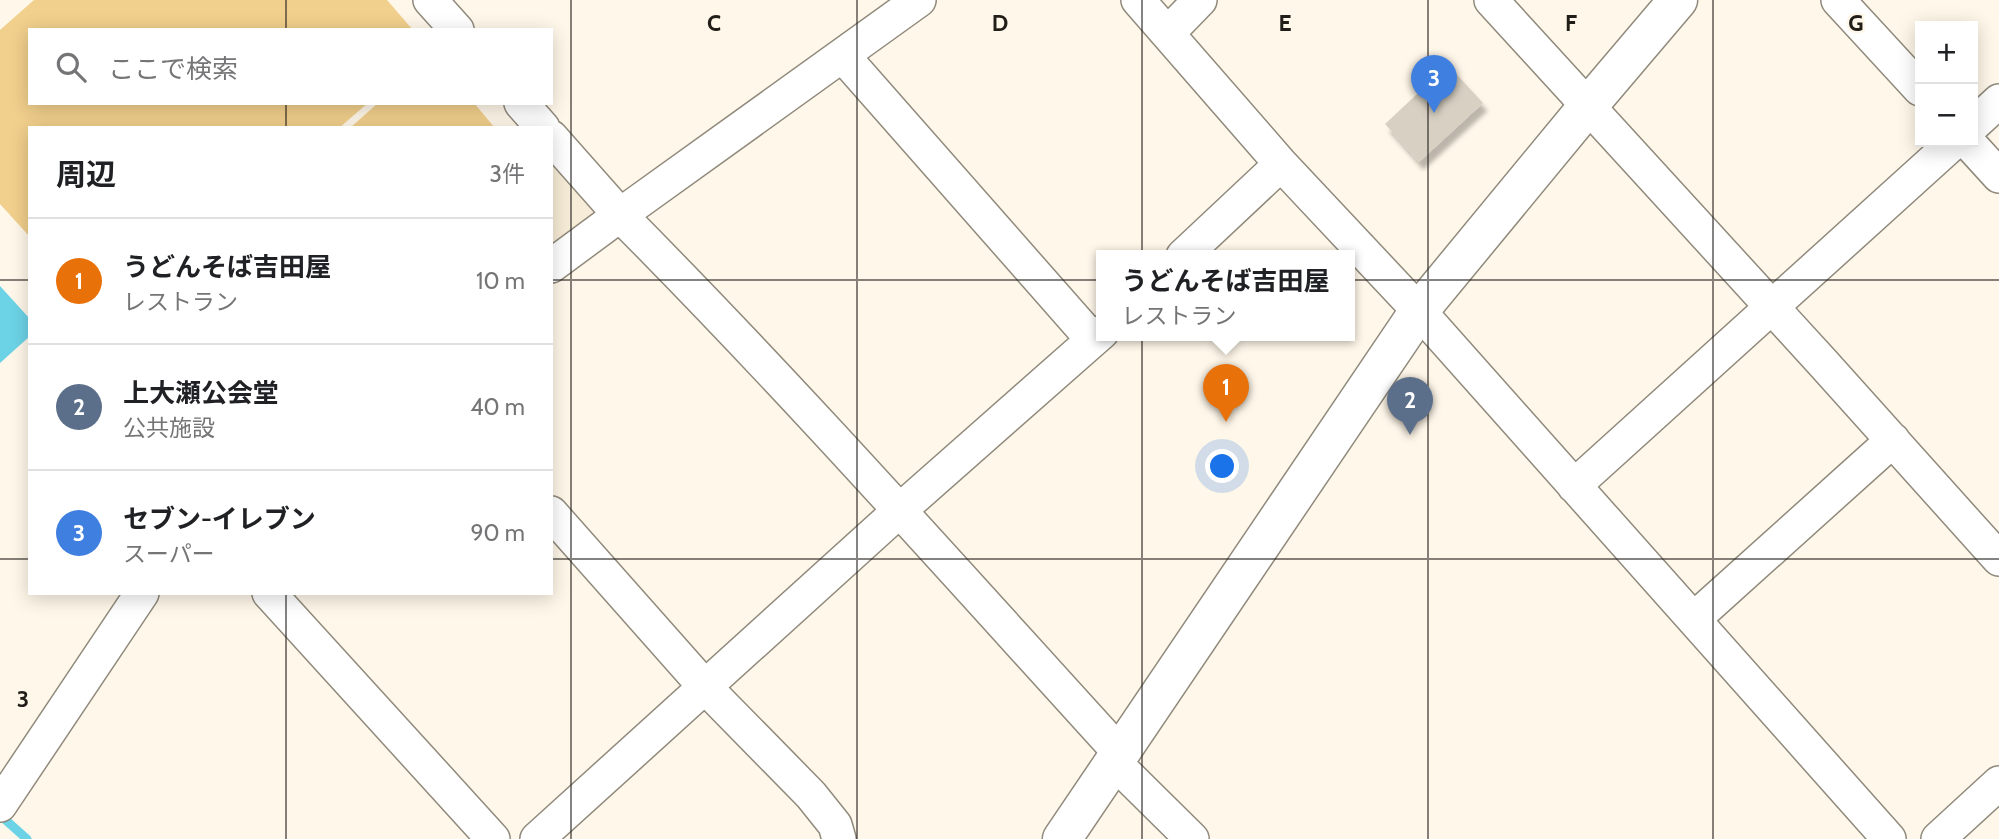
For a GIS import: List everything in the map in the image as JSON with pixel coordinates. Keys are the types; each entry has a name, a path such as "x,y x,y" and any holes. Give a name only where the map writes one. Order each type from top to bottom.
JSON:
{"street":[{"path":"430,0 455,28"},
{"path":"553,265 919,0"},
{"path":"1138,0 1281,164 1419,311 1889,839"},
{"path":"1168,33 1200,0"},
{"path":"1491,0 1999,559"},
{"path":"1062,839 1419,311 1678,0"},
{"path":"1838,0 1915,84"},
{"path":"843,56 1096,334"},
{"path":"1978,120 1999,101"},
{"path":"523,105 541,126"},
{"path":"553,139 620,215 900,510 1117,758 1192,839"},
{"path":"1574,486 1948,147"},
{"path":"1973,147 1999,176"},
{"path":"1189,250 1281,164"},
{"path":"537,839 900,510 1096,338"},
{"path":"1694,619 1893,440"},
{"path":"553,515 706,688 811,795 835,825 839,839"},
{"path":"0,805 141,595"},
{"path":"271,595 493,839"},
{"path":"1938,839 1999,783"}],"shaded area":[{"path":"34,0 387,0 411,28 28,28 28,105 366,105 341,126 28,126 28,235 0,204 0,30"},
{"path":"376,105 476,105 493,126 352,126"},
{"path":"553,165 597,215 553,247"}],"water":[{"path":"0,286 28,317 28,338 0,363"}],"building":[{"path":"1448,65 1483,103 1419,162 1385,124"}],"waterway":[{"path":"0,815 27,839"}],"place":[{"name":"セブン-イレブン","path":"1434,113"},
{"name":"うどんそば吉田屋","path":"1226,422"},
{"name":"上大瀬公会堂","path":"1410,435"}]}
